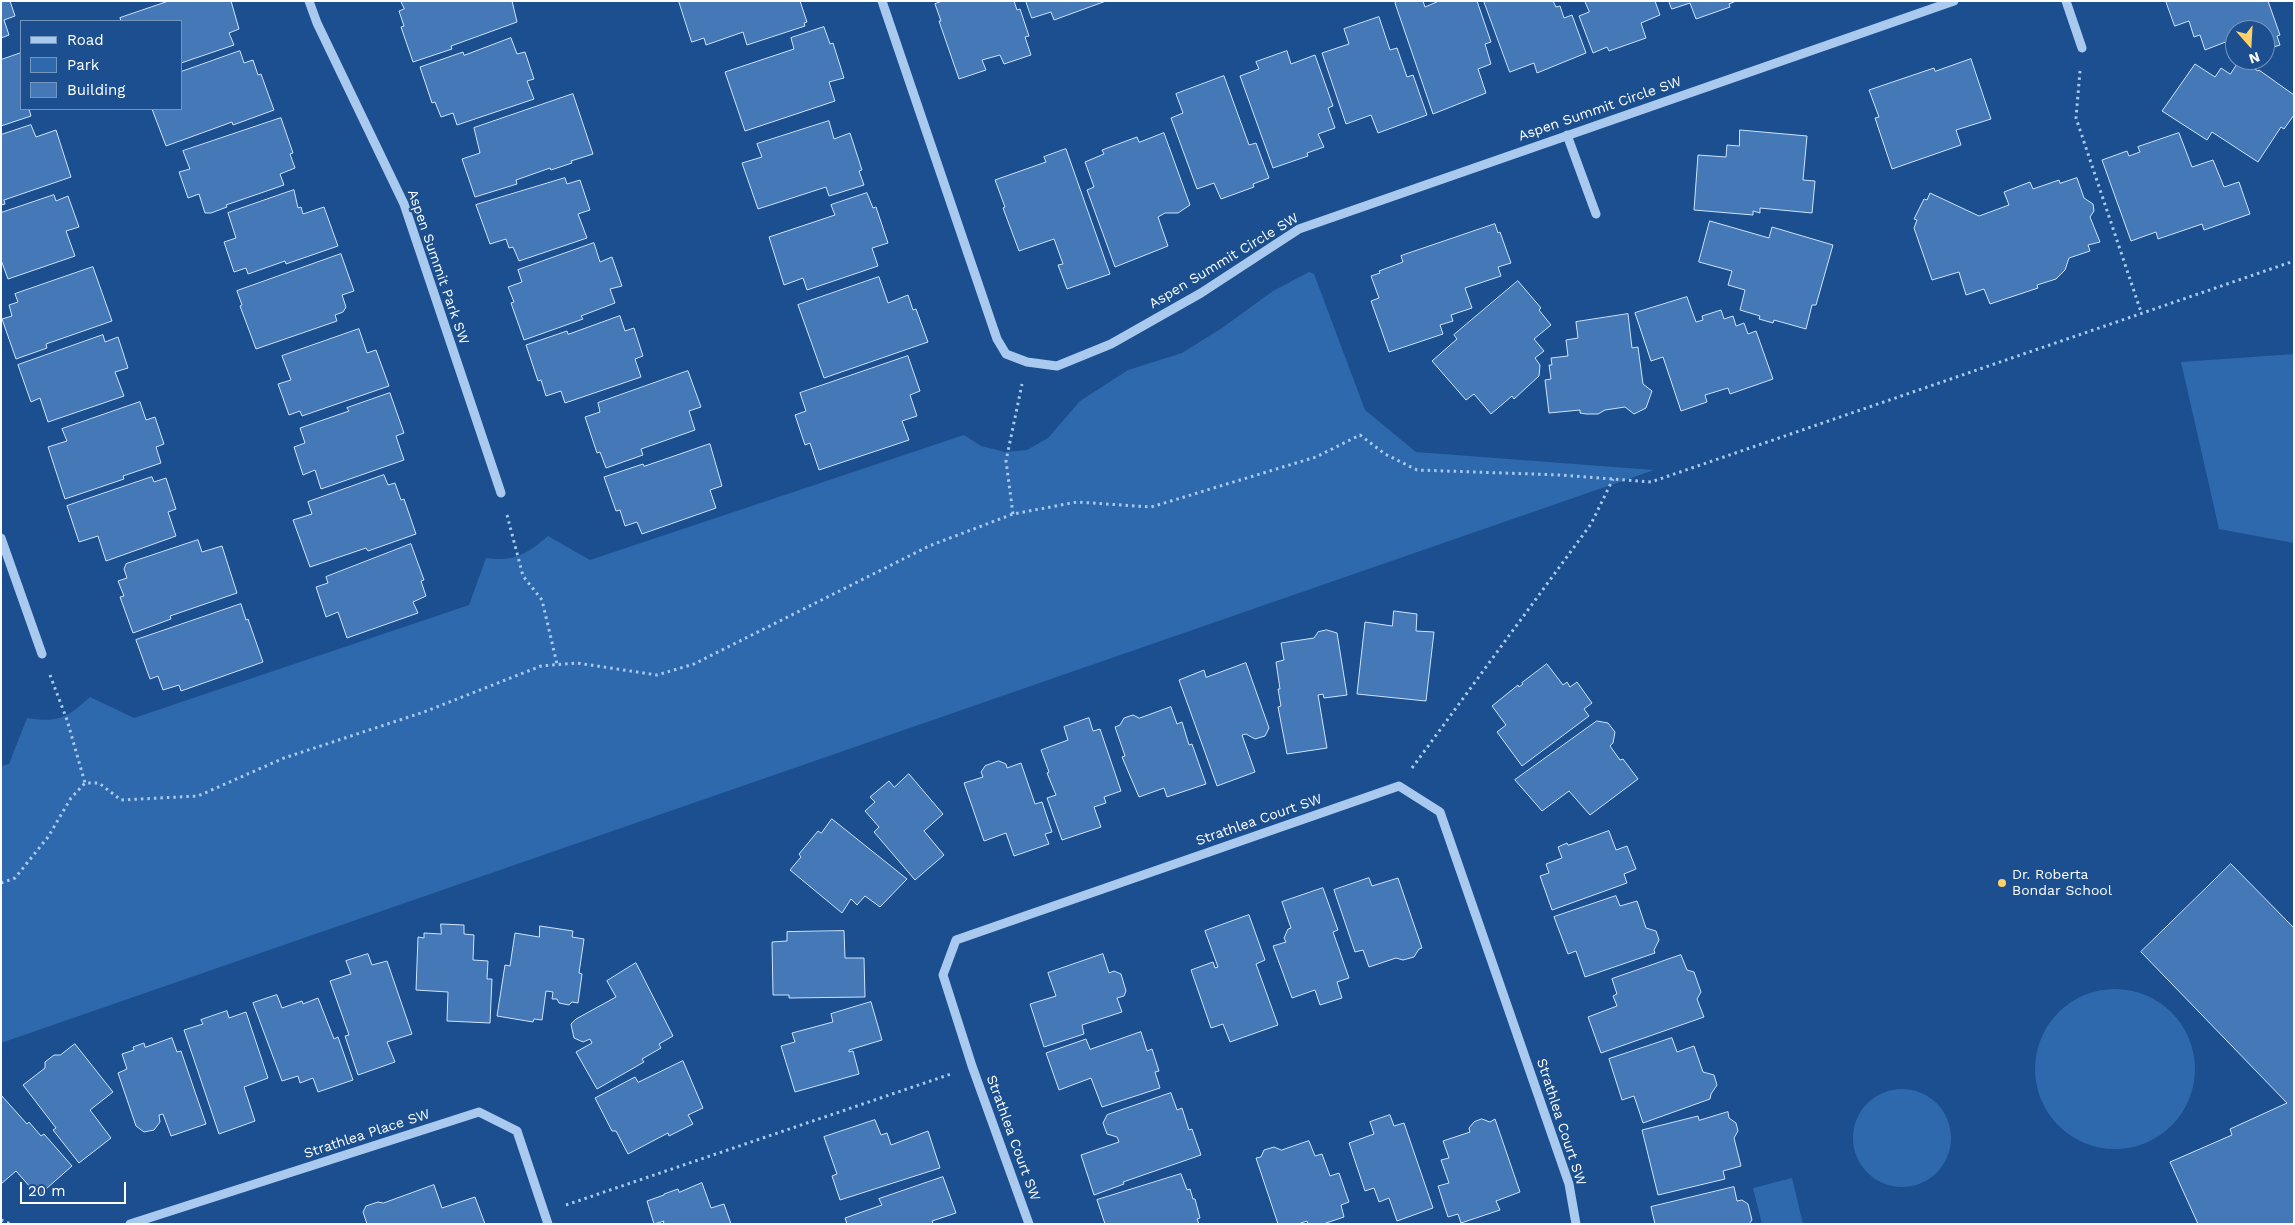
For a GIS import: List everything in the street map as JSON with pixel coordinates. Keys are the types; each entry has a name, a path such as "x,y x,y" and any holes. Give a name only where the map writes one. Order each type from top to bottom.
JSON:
{"street":[{"name":"Aspen Summit Park SW","path":"309,1 317,23 404,204 501,493"},
{"name":"Aspen Summit Circle SW","path":"882,1 997,339 1006,354 1027,362 1057,366 1111,344 1201,293 1299,229 1954,1"},
{"path":"2066,1 2082,48"},
{"path":"1567,136 1596,214"},
{"path":"1,538 42,654"},
{"name":"Strathlea Court SW","path":"1030,1224 972,1066 943,975 956,940 1399,786 1440,812 1569,1184 1576,1224"},
{"name":"Strathlea Place SW","path":"130,1224 479,1112 517,1131 548,1224"}],"path":[{"path":"2082,48 2076,118 2141,312"},
{"path":"1,882 15,878 48,837 71,798 85,783 99,783 121,800 198,796 284,758 424,712 541,666 577,663 657,675 694,664 929,546 1013,514 1077,502 1151,507 1316,457 1360,435 1385,454 1417,470 1651,482 2141,312 2294,261"},
{"path":"1013,514 1006,461 1027,362"},
{"path":"1399,786 1591,524 1613,479"},
{"path":"501,493 523,576 542,600 557,664"},
{"path":"42,654 66,720 85,783"},
{"path":"544,1212 972,1066"},
{"path":"1,1220 11,1224"}],"green space":[{"path":"1309,272 1314,274 1365,410 1416,452 1654,470 1,1043 1,766 9,764 27,718 47,720 62,717 75,710 90,697 134,718 469,605 486,558 513,558 534,548 548,536 590,560 964,435 981,446 1005,452 1027,450 1048,438 1080,401 1128,370 1182,353 1222,328 1273,291"},
{"path":"2294,354 2294,543 2219,529 2181,362"},
{"path":"2115,989 2146,995 2166,1007 2177,1018 2189,1038 2195,1069 2189,1100 2177,1120 2166,1131 2146,1143 2115,1149 2084,1143 2064,1131 2053,1120 2041,1100 2035,1069 2041,1038 2053,1018 2064,1007 2084,995"},
{"path":"1902,1089 1921,1093 1937,1103 1947,1119 1951,1138 1947,1157 1937,1173 1921,1183 1902,1187 1883,1183 1867,1173 1857,1157 1853,1138 1857,1119 1867,1103 1883,1093"},
{"path":"1792,1178 1803,1224 1762,1224 1753,1188"}],"building":[{"path":"1,1 10,1 15,16 4,20 9,35 1,38"},
{"path":"169,1 231,1 239,29 229,33 234,45 182,63 182,20 121,20 120,18"},
{"path":"401,1 512,1 517,22 451,46 452,49 413,62 401,27 404,26 399,11 404,9"},
{"path":"679,1 800,1 807,22 804,23 805,26 747,45 743,32 706,45 704,38 692,42"},
{"path":"943,1 1014,1 1017,10 1020,9 1029,36 1025,37 1031,55 1004,64 1000,55 982,60 986,70 959,79 935,4"},
{"path":"1026,1 1106,1 1054,20 1051,12 1032,18"},
{"path":"1398,1 1423,1 1425,7 1439,1 1477,1 1491,42 1485,44 1491,64 1478,69 1486,93 1433,114 1395,3"},
{"path":"1484,1 1553,1 1556,7 1560,6 1564,18 1572,15 1586,53 1537,73 1534,63 1510,72"},
{"path":"1585,1 1655,1 1660,15 1641,23 1646,38 1609,51 1607,47 1593,53 1579,16 1589,12"},
{"path":"1669,1 1736,1 1729,4 1730,7 1696,19 1690,3 1672,9"},
{"path":"2166,1 2268,1 2275,20 2225,20 2225,42 2205,50 2200,35 2194,37 2189,21 2175,26"},
{"path":"1379,17 1390,50 1397,48 1407,77 1413,75 1427,115 1378,133 1371,115 1346,124 1322,53 1349,44 1344,29"},
{"path":"2275,21 2280,35 2277,36 2280,45 2275,47"},
{"path":"824,27 830,44 833,43 844,78 829,82 835,101 745,131 725,72 794,49 791,38"},
{"path":"511,38 517,54 525,52 534,79 527,81 534,99 457,125 453,113 441,117 435,102 432,103 420,67 463,52 464,55"},
{"path":"240,51 244,63 253,60 258,75 261,74 274,110 233,125 232,122 166,146 152,110 182,110 182,72"},
{"path":"1287,51 1291,64 1315,55 1333,106 1328,108 1335,128 1318,134 1324,147 1307,153 1308,156 1273,168 1240,76 1259,69 1256,62"},
{"path":"20,53 20,110 29,110 31,116 1,126 1,60"},
{"path":"1971,59 1991,119 1956,130 1961,145 1892,169 1875,118 1879,117 1869,90 1934,68 1935,71"},
{"path":"2195,64 2215,77 2221,68 2230,74 2233,70 2259,70 2294,95 2294,115 2284,129 2281,127 2258,162 2212,132 2207,140 2162,111"},
{"path":"1224,76 1249,145 1256,143 1269,178 1253,184 1254,187 1221,199 1214,183 1197,189 1171,118 1183,113 1176,94"},
{"path":"573,94 593,154 571,161 572,163 551,170 550,168 516,180 517,184 475,197 462,159 480,153 474,128"},
{"path":"281,118 293,153 290,154 295,168 280,174 284,185 226,205 227,207 211,213 205,213 199,194 188,198 179,172 190,169 183,151"},
{"path":"829,121 834,139 850,133 862,170 859,171 864,185 829,196 826,187 758,209 742,163 762,157 757,144"},
{"path":"31,125 36,137 56,130 71,177 4,200 5,204 1,205 1,135"},
{"path":"1740,130 1807,136 1803,180 1815,181 1812,213 1760,208 1760,213 1753,211 1753,215 1694,210 1698,155 1726,157 1727,145 1739,146"},
{"path":"1164,133 1190,205 1178,213 1165,213 1158,217 1168,246 1115,267 1087,190 1094,187 1085,162 1104,154 1102,150 1137,137 1139,142"},
{"path":"2179,133 2192,167 2213,160 2224,187 2239,182 2250,214 2204,230 2202,224 2158,239 2156,232 2131,241 2102,160 2127,151 2129,156 2140,152 2138,147"},
{"path":"1066,149 1110,274 1067,289 1058,265 1063,264 1054,239 1019,251 995,180 1046,162 1044,157"},
{"path":"565,178 567,184 580,180 590,210 578,214 587,238 519,261 513,247 509,248 506,239 490,244 476,205"},
{"path":"2077,178 2084,198 2093,204 2094,211 2090,217 2100,242 2088,245 2090,251 2069,258 2065,270 2056,279 2037,285 2038,288 1990,304 1984,289 1966,295 1959,272 1932,280 1914,228 1917,220 1914,219 1924,199 1927,200 1930,193 1979,216 2009,205 2004,192 2030,182 2033,189 2059,180 2060,183"},
{"path":"294,190 298,208 301,207 303,214 324,207 338,246 286,264 285,261 248,274 246,268 234,272 224,242 236,238 228,213"},
{"path":"867,193 873,208 876,207 888,243 872,248 878,266 807,290 803,278 784,285 769,237 835,215 831,205"},
{"path":"54,195 56,201 68,196 79,227 66,231 75,256 8,279 1,260 1,213"},
{"path":"1710,221 1769,238 1772,227 1833,245 1816,305 1812,305 1806,329 1774,320 1773,323 1759,319 1760,316 1740,310 1745,290 1728,285 1732,271 1699,262"},
{"path":"1495,224 1498,233 1500,232 1511,263 1498,267 1501,276 1465,288 1472,308 1451,315 1453,321 1440,325 1443,334 1389,352 1371,301 1379,298 1371,276 1403,262 1401,256"},
{"path":"594,243 600,262 612,257 622,286 610,289 615,303 581,316 583,319 524,340 511,303 514,302 508,287 522,282 518,270"},
{"path":"341,254 354,291 342,295 346,307 343,312 335,315 337,321 256,349 240,306 242,305 237,291"},
{"path":"93,267 112,321 46,344 47,348 16,359 2,319 12,316 9,305 18,302 15,294"},
{"path":"879,277 888,303 908,295 913,310 916,309 928,342 824,378 798,305"},
{"path":"1518,281 1541,308 1539,310 1551,325 1534,339 1544,351 1535,358 1540,365 1539,376 1514,399 1512,396 1491,414 1474,394 1466,400 1432,361 1457,339 1454,335"},
{"path":"1687,297 1696,322 1703,320 1702,316 1721,310 1724,319 1733,316 1736,326 1744,323 1748,334 1756,331 1773,379 1730,394 1728,388 1705,395 1707,402 1681,411 1663,357 1651,361 1635,313"},
{"path":"1628,314 1632,348 1638,347 1643,384 1652,391 1646,408 1634,414 1625,407 1605,410 1598,414 1580,413 1580,410 1549,413 1545,380 1551,379 1549,365 1552,365 1551,358 1568,356 1566,340 1578,338 1576,322"},
{"path":"620,316 625,331 634,328 643,356 635,359 641,377 565,403 561,391 546,396 541,380 538,381 526,345 567,331 568,334"},
{"path":"359,329 367,353 376,350 389,386 302,416 300,411 289,415 278,384 291,380 282,356"},
{"path":"103,335 105,342 118,337 128,368 115,372 124,396 48,422 40,398 31,402 18,365"},
{"path":"908,356 920,391 910,395 917,416 902,421 909,440 819,470 810,443 805,445 795,415 806,411 800,393"},
{"path":"688,371 701,407 689,411 695,430 641,449 643,455 606,468 600,452 597,453 585,417 600,412 598,403"},
{"path":"390,393 404,433 396,436 404,460 321,489 315,470 303,475 294,447 305,443 300,428 349,411 347,408"},
{"path":"140,402 146,420 155,417 164,444 156,447 161,463 123,476 124,479 65,499 48,447 67,441 62,429"},
{"path":"710,444 722,486 710,490 716,508 642,534 637,522 625,526 620,510 616,511 604,477"},
{"path":"384,475 388,485 395,483 401,500 404,499 416,534 368,551 366,548 310,567 293,520 312,514 308,502"},
{"path":"152,477 154,482 166,478 176,509 168,512 176,536 106,561 98,536 79,542 67,506"},
{"path":"198,540 202,552 222,546 237,593 170,616 171,619 133,633 120,597 124,596 118,581 127,578 124,569 126,564"},
{"path":"411,544 424,580 421,581 426,596 413,602 418,613 347,638 338,612 326,617 316,587 328,583 326,577"},
{"path":"241,604 263,662 181,691 179,685 163,690 158,676 150,679 136,640"},
{"path":"1394,611 1417,614 1416,631 1434,632 1426,701 1357,694 1365,622 1392,626"},
{"path":"1327,630 1337,633 1347,695 1324,698 1323,694 1318,695 1327,748 1287,754 1278,707 1281,706 1276,662 1284,660 1281,643 1314,638 1318,632"},
{"path":"1246,663 1269,728 1265,736 1255,739 1246,734 1242,735 1255,772 1217,786 1179,680 1204,670 1206,677"},
{"path":"1547,664 1563,685 1567,682 1570,687 1577,682 1592,703 1584,709 1589,716 1522,766 1497,732 1506,725 1492,706"},
{"path":"1171,707 1177,724 1182,722 1189,745 1192,744 1206,784 1167,797 1164,788 1139,797 1122,757 1125,756 1115,727 1120,725 1124,718 1133,715 1139,718"},
{"path":"1089,718 1093,731 1100,729 1121,791 1104,797 1106,803 1094,807 1101,827 1062,840 1047,798 1056,795 1047,773 1049,772 1041,750 1068,740 1064,727"},
{"path":"1597,721 1608,723 1615,732 1613,743 1610,746 1620,760 1623,759 1638,779 1590,815 1569,791 1542,811 1515,780"},
{"path":"999,761 1006,764 1007,768 1021,763 1035,804 1042,802 1052,832 1045,834 1049,844 1014,856 1006,833 984,841 964,783 983,777 981,772 985,766"},
{"path":"909,774 943,814 924,831 944,855 915,880 874,832 879,827 865,811 875,802 870,797 889,781 894,787"},
{"path":"832,819 907,879 880,907 865,896 857,905 851,899 842,913 790,870 801,857 799,854 818,831 821,833"},
{"path":"1609,831 1616,850 1627,846 1636,869 1624,874 1627,883 1552,910 1540,876 1549,873 1546,864 1562,858 1558,847"},
{"path":"2231,864 2294,928 2294,1224 2198,1224 2170,1162 2232,1135 2230,1129 2287,1103 2141,952"},
{"path":"1369,878 1372,886 1398,878 1422,948 1419,949 1414,957 1403,960 1396,958 1369,967 1363,950 1355,952 1334,890"},
{"path":"1323,888 1338,930 1333,932 1349,978 1337,982 1342,998 1320,1005 1315,990 1292,998 1273,946 1286,942 1284,938 1288,929 1291,928 1282,902"},
{"path":"1616,896 1620,906 1637,901 1646,928 1656,931 1659,940 1654,950 1655,953 1585,977 1576,951 1568,954 1554,917"},
{"path":"1249,915 1265,960 1256,964 1278,1025 1230,1042 1223,1024 1211,1028 1191,970 1213,962 1215,968 1218,967 1205,931"},
{"path":"441,924 464,925 464,934 474,935 473,960 488,961 487,979 492,979 490,1023 447,1021 448,992 416,990 418,937 424,938 424,933 441,934"},
{"path":"540,926 573,931 572,937 584,939 579,973 582,974 578,1003 572,1002 569,1005 559,1003 557,999 552,999 553,992 546,991 542,1020 534,1019 533,1022 497,1016 505,965 510,966 515,933 539,937"},
{"path":"844,931 845,958 864,958 865,997 789,998 789,995 773,995 772,942 787,941 787,932"},
{"path":"368,954 372,965 387,961 412,1034 387,1042 395,1062 358,1075 345,1036 349,1035 330,981 351,974 346,961"},
{"path":"1103,954 1109,973 1114,971 1121,974 1126,991 1124,996 1117,998 1122,1012 1082,1025 1084,1034 1044,1047 1030,1004 1056,996 1048,973"},
{"path":"1681,955 1687,970 1694,972 1701,992 1697,999 1704,1017 1601,1053 1588,1017 1617,1006 1613,996 1617,994 1612,979"},
{"path":"636,963 673,1036 659,1044 661,1048 642,1059 644,1062 597,1089 576,1052 592,1043 590,1039 583,1042 574,1038 571,1024 576,1019 616,997 607,981"},
{"path":"277,995 282,1008 302,1001 303,1004 318,998 334,1039 338,1037 353,1080 318,1092 313,1078 300,1083 298,1076 282,1081 253,1003"},
{"path":"871,1002 882,1040 849,1050 849,1052 853,1051 859,1074 795,1092 781,1046 795,1042 792,1033 833,1022 831,1014"},
{"path":"227,1011 229,1018 246,1012 268,1078 244,1087 255,1121 219,1134 184,1030 203,1024 201,1020"},
{"path":"1141,1032 1147,1051 1152,1049 1159,1071 1155,1072 1160,1088 1102,1107 1091,1078 1059,1090 1046,1053 1086,1039 1090,1049"},
{"path":"172,1038 177,1052 181,1051 206,1124 171,1136 163,1114 159,1115 160,1122 154,1130 144,1132 136,1126 118,1073 127,1069 122,1054 134,1050 133,1047 144,1043 145,1047"},
{"path":"1672,1038 1677,1052 1694,1046 1703,1072 1714,1075 1717,1085 1710,1099 1643,1123 1634,1096 1622,1100 1609,1059"},
{"path":"75,1044 113,1092 90,1110 111,1138 79,1163 53,1130 56,1128 23,1085 45,1068 45,1062 54,1055 60,1055"},
{"path":"683,1061 703,1108 688,1115 693,1124 669,1136 668,1133 628,1154 616,1131 612,1131 595,1098 635,1077 638,1082"},
{"path":"1171,1093 1177,1110 1182,1108 1189,1130 1192,1129 1201,1155 1123,1182 1124,1184 1094,1195 1081,1155 1119,1142 1117,1137 1107,1134 1103,1123 1107,1115"},
{"path":"1,1095 27,1124 29,1122 41,1136 44,1134 72,1166 38,1196 16,1171 1,1184"},
{"path":"1728,1112 1729,1118 1736,1123 1738,1131 1734,1138 1741,1166 1723,1171 1725,1179 1658,1195 1642,1130 1698,1116 1699,1120"},
{"path":"1390,1115 1394,1126 1404,1123 1433,1208 1397,1221 1389,1198 1379,1202 1374,1188 1365,1191 1349,1143 1374,1134 1370,1122"},
{"path":"1482,1119 1490,1122 1495,1119 1520,1192 1496,1201 1500,1210 1461,1223 1458,1214 1448,1217 1438,1186 1449,1183 1441,1160 1449,1158 1443,1141 1470,1132 1469,1128 1474,1122"},
{"path":"875,1120 881,1135 887,1133 891,1145 928,1131 940,1168 840,1200 832,1176 837,1174 824,1137"},
{"path":"1309,1141 1315,1156 1322,1154 1330,1176 1339,1173 1349,1202 1341,1205 1344,1217 1323,1224 1308,1224 1307,1221 1298,1224 1278,1224 1256,1158 1261,1157 1264,1150 1274,1147 1281,1150"},
{"path":"1181,1174 1187,1190 1190,1189 1193,1199 1195,1199 1200,1218 1197,1219 1199,1224 1105,1224 1097,1200"},
{"path":"943,1177 956,1213 932,1221 933,1224 847,1224 845,1218 882,1205 879,1199"},
{"path":"702,1183 711,1208 724,1204 731,1224 663,1224 664,1221 654,1224 647,1201 678,1189 679,1192"},
{"path":"434,1185 442,1208 475,1197 485,1224 367,1224 363,1212 366,1206 378,1202 383,1203"},
{"path":"1734,1187 1737,1201 1742,1200 1748,1204 1752,1220 1749,1224 1655,1224 1651,1207"}],"place":[{"name":"Dr. Roberta Bondar School","path":"2002,883"}]}
